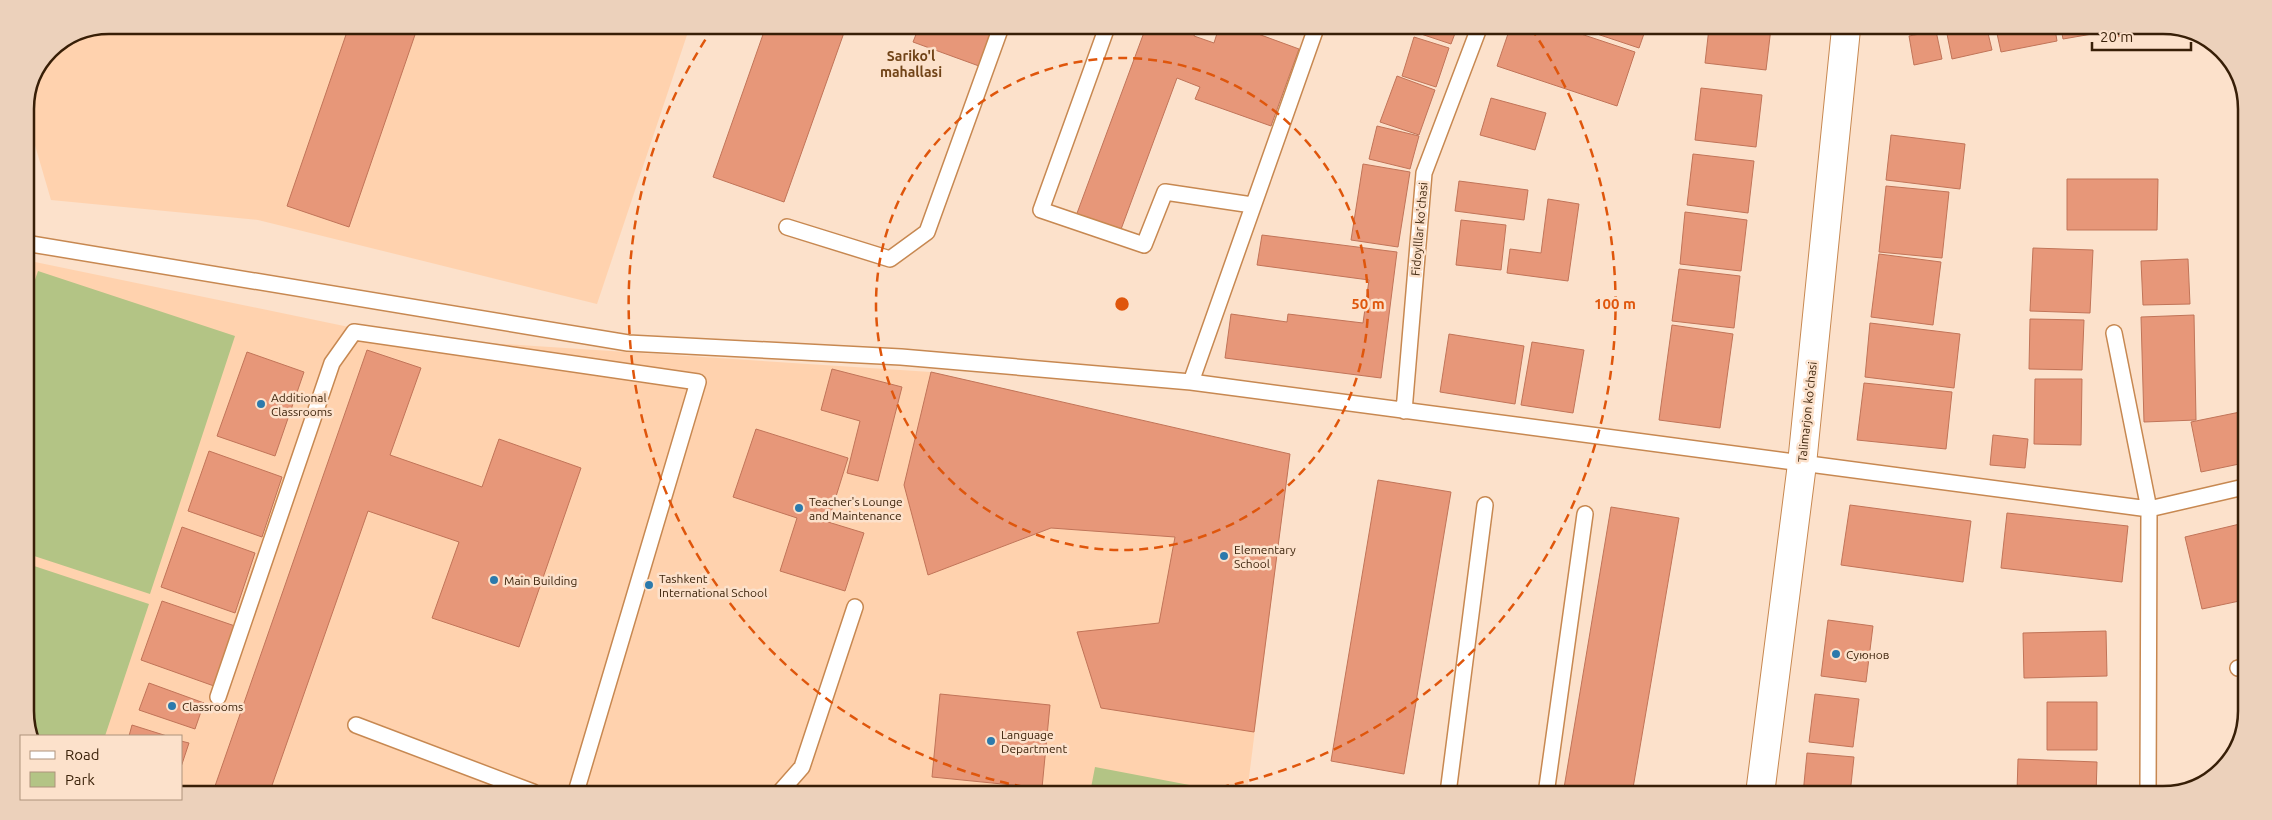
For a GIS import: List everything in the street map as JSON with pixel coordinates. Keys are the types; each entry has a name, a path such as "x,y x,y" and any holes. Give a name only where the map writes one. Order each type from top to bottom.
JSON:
{"street":[{"name":"Talimarjon ko'chasi","path":"1761,786 1802,464 1845,34"}],"lane":[{"path":"788,227 890,259 927,232 998,34"},
{"path":"1104,34 1041,210 1144,245 1165,192 1252,205"},
{"path":"1191,382 1314,34"},
{"name":"Fidoylllar ko'chasi","path":"1404,411 1424,173 1477,34"},
{"path":"34,244 628,343 901,357 1191,382 2149,510 2238,488"},
{"path":"218,697 332,362 354,332 698,382 578,786"},
{"path":"2114,333 2149,510 2148,786"},
{"path":"1449,786 1485,505"},
{"path":"1547,786 1585,514"},
{"path":"785,786 802,767 855,607"},
{"path":"356,725 517,786"}],"shaded area":[{"path":"687,34 597,304 258,220 51,200 34,142 35,94 39,80 46,67 56,56 67,46 80,39 94,35"},
{"name":"Tashkent International School","path":"34,262 397,337 931,372 1290,454 1248,786 182,786 182,735 38,735 34,716"}],"green space":[{"path":"38,271 235,336 150,594 34,556 34,283"},
{"path":"34,566 149,604 105,735 38,735 34,716"},
{"path":"1095,767 1195,786 1091,786"}],"building":[{"path":"346,34 415,34 349,227 287,206"},
{"path":"763,34 844,34 784,202 713,177"},
{"path":"916,34 990,34 979,66 913,42"},
{"path":"1143,34 1195,34 1194,36 1214,43 1217,34 1258,34 1299,49 1271,126 1195,99 1200,87 1177,78 1120,232 1076,216"},
{"path":"1421,34 1455,34 1451,44"},
{"path":"1508,34 1581,34 1635,52 1617,106 1497,66"},
{"path":"1597,34 1644,34 1639,48"},
{"path":"1708,34 1770,34 1766,70 1705,63"},
{"path":"1937,34 1942,59 1914,65 1909,36"},
{"path":"1947,34 1988,34 1992,50 1952,59"},
{"path":"1997,34 2056,34 2057,41 2001,52"},
{"path":"2062,34 2092,34 2063,39"},
{"path":"2106,34 2132,34 2107,39"},
{"path":"1414,37 1449,48 1436,87 1402,76"},
{"path":"1397,76 1435,90 1419,135 1380,122"},
{"path":"1701,88 1762,95 1756,147 1695,140"},
{"path":"1491,98 1546,113 1535,150 1480,135"},
{"path":"1377,126 1419,136 1410,169 1369,159"},
{"path":"1891,135 1965,144 1960,189 1886,180"},
{"path":"1693,154 1754,161 1748,213 1687,205"},
{"path":"1363,164 1410,172 1398,247 1351,240"},
{"path":"2067,179 2158,179 2157,230 2067,230"},
{"path":"1459,181 1528,190 1524,220 1455,211"},
{"path":"1886,186 1949,192 1942,258 1879,252"},
{"path":"1548,199 1579,204 1568,281 1507,273 1510,249 1541,253"},
{"path":"1685,212 1747,220 1741,271 1680,264"},
{"path":"1461,220 1506,225 1501,270 1456,265"},
{"path":"1262,235 1397,252 1381,378 1225,358 1231,314 1287,322 1288,314 1363,323 1369,280 1257,265"},
{"path":"2033,248 2093,250 2090,313 2030,311"},
{"path":"1879,254 1941,262 1933,325 1871,317"},
{"path":"2188,259 2190,304 2143,305 2141,261"},
{"path":"1679,269 1740,276 1734,328 1672,321"},
{"path":"2194,315 2196,420 2144,422 2141,317"},
{"path":"2030,319 2084,320 2082,370 2029,369"},
{"path":"1870,323 1960,334 1954,388 1865,377"},
{"path":"1672,325 1733,334 1720,428 1659,420"},
{"path":"1449,334 1524,346 1515,404 1440,392"},
{"path":"1532,342 1584,350 1573,413 1521,405"},
{"name":"Main Building","path":"367,350 421,368 390,455 482,487 499,439 581,468 519,647 432,618 459,542 368,511 272,786 215,786"},
{"name":"Additional Classrooms","path":"247,352 304,372 275,456 217,436"},
{"path":"832,369 902,387 878,481 847,473 860,421 821,410"},
{"name":"Elementary School","path":"931,372 1290,454 1254,732 1101,708 1077,632 1159,623 1175,537 1051,528 928,575 904,485"},
{"path":"2035,379 2082,379 2081,445 2034,444"},
{"path":"1864,383 1952,392 1946,449 1857,440"},
{"path":"2238,412 2238,464 2201,472 2191,422"},
{"name":"Teacher's Lounge and Maintenance","path":"756,429 848,458 828,522 864,533 845,591 780,571 797,518 733,497"},
{"path":"1993,435 2028,439 2025,468 1990,465"},
{"path":"209,451 282,477 262,537 188,511"},
{"path":"1378,480 1451,492 1404,774 1331,761"},
{"path":"1850,505 1971,521 1963,582 1841,565"},
{"path":"1611,507 1679,518 1633,786 1564,786"},
{"path":"2007,513 2128,526 2122,582 2001,568"},
{"path":"2238,524 2238,601 2202,609 2185,537"},
{"path":"182,527 255,553 235,613 161,587"},
{"path":"162,601 235,626 214,686 141,660"},
{"path":"1828,620 1873,626 1866,682 1821,676"},
{"path":"2106,631 2107,676 2024,678 2023,633"},
{"name":"Classrooms","path":"149,683 204,703 195,729 139,710"},
{"name":"Language Department","path":"940,694 1050,705 1042,786 1022,786 932,777"},
{"path":"1815,694 1859,699 1853,747 1809,742"},
{"path":"2047,702 2097,702 2097,750 2047,750"},
{"name":"Classrooms","path":"132,725 164,735 129,735"},
{"name":"Classrooms","path":"182,741 189,743 182,764"},
{"path":"1807,753 1854,757 1851,786 1804,786"},
{"path":"2018,759 2097,762 2096,786 2017,786"}],"place":[{"name":"Additional Classrooms","path":"261,404"},
{"name":"Teacher's Lounge and Maintenance","path":"799,508"},
{"name":"Elementary School","path":"1224,556"},
{"name":"Main Building","path":"494,580"},
{"name":"Tashkent International School","path":"649,585"},
{"name":"Суюнов","path":"1836,654"},
{"name":"Classrooms","path":"172,706"},
{"name":"Language Department","path":"991,741"}],"district":[{"name":"Sariko'l mahallasi","path":"911,64"}]}
